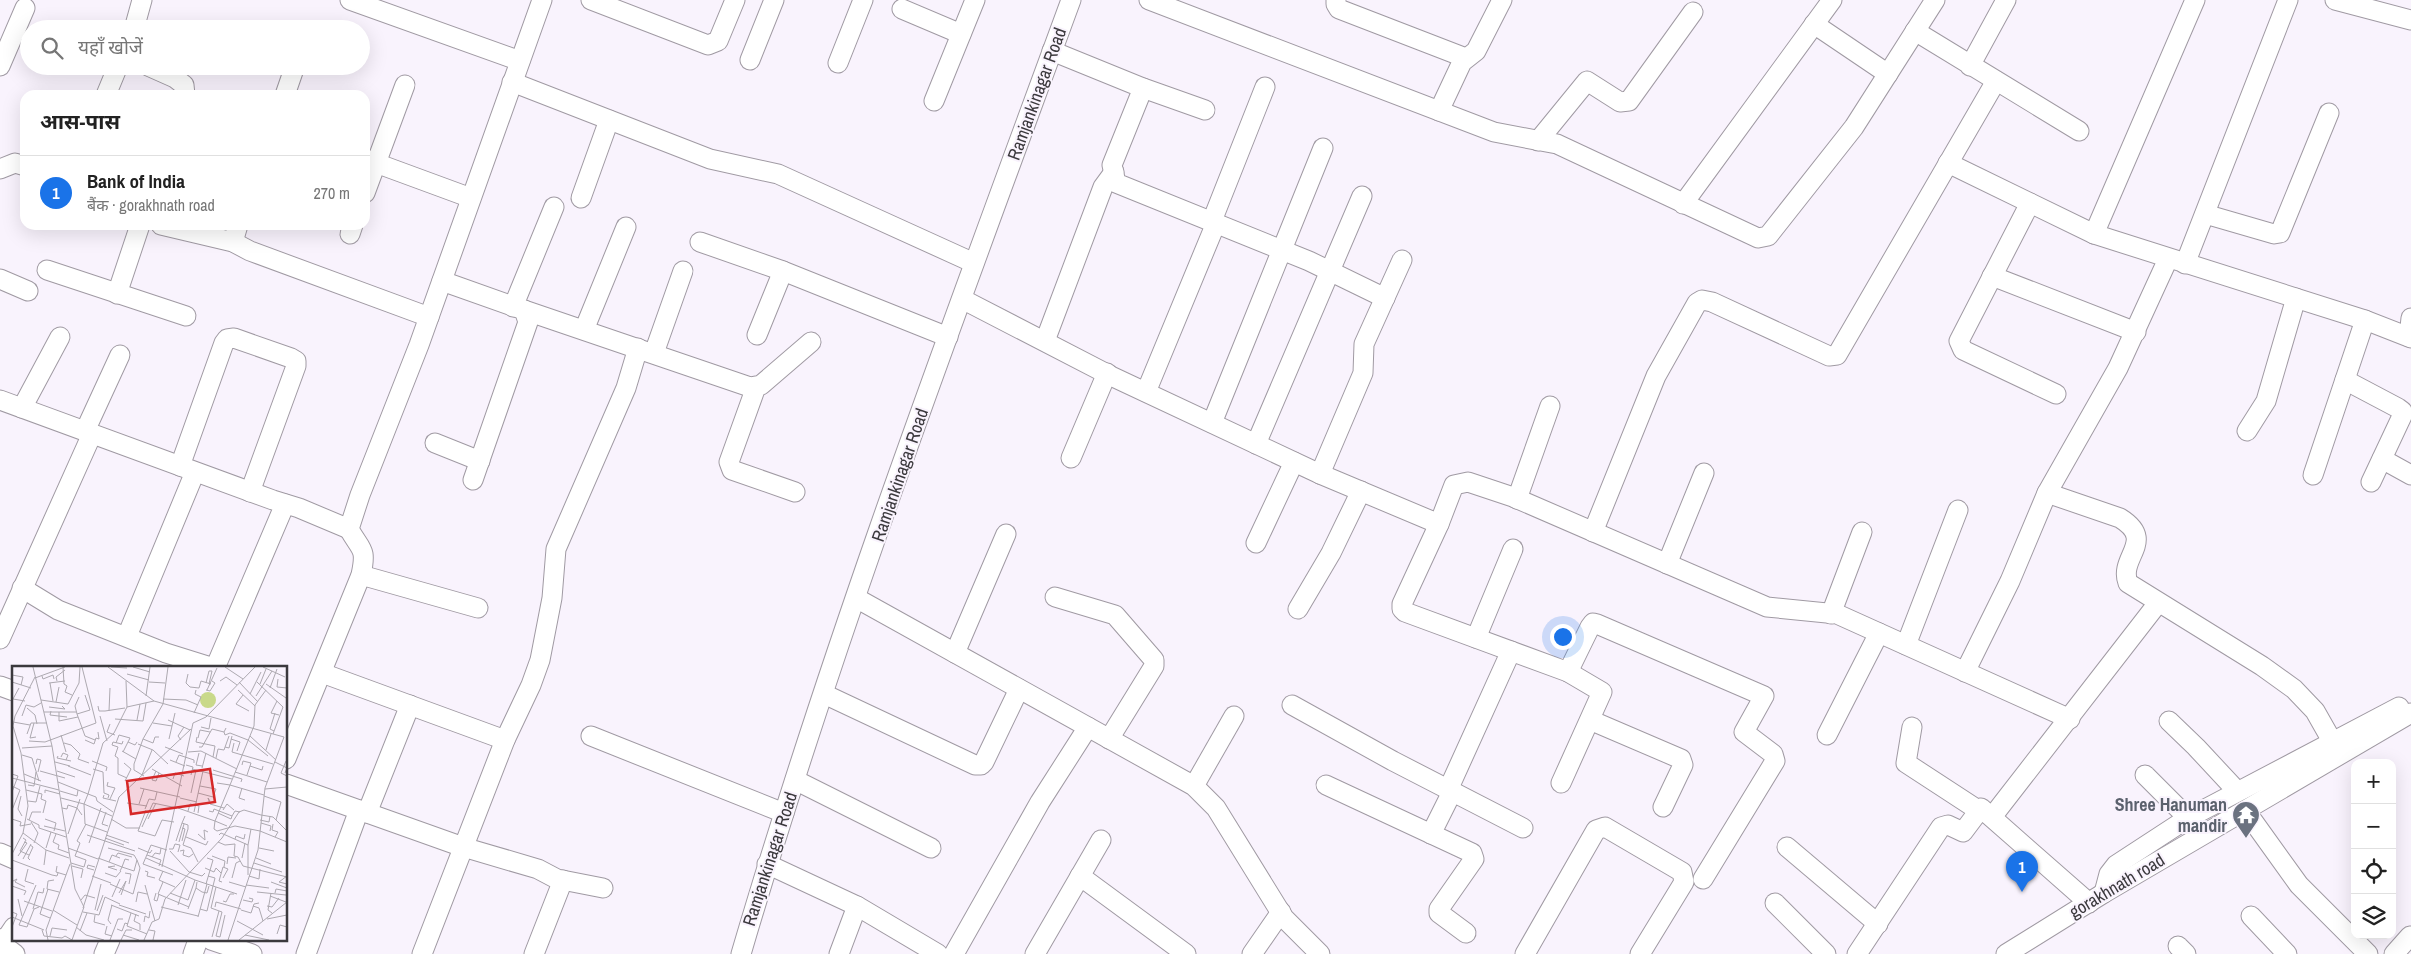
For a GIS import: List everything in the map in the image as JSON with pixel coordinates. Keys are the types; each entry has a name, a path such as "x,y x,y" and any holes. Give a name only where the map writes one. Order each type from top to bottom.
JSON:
{"street":[{"path":"136,20 142,0"},
{"path":"350,0 520,61"},
{"path":"349,529 429,317 542,0"},
{"path":"591,0 708,44 718,41 735,0"},
{"path":"750,60 774,0"},
{"path":"838,63 863,0"},
{"path":"934,101 975,0"},
{"name":"Ramjankinagar Road","path":"741,954 767,864 856,598 974,263 1071,0"},
{"path":"1149,0 1494,132 1557,144 1758,238 1768,236 1854,127 1935,0"},
{"path":"1336,0 1336,4 1340,8 1466,58"},
{"path":"1439,111 1462,62 1476,50 1502,0"},
{"path":"1683,204 1832,0"},
{"path":"1970,66 2006,0"},
{"path":"2094,234 2195,0"},
{"path":"1965,672 2010,581 2047,493 2118,368 2136,332 2205,214 2288,0"},
{"path":"2336,0 2411,20"},
{"path":"0,66 25,8"},
{"path":"902,9 961,34"},
{"path":"1538,141 1587,81 1620,102 1629,101 1693,12"},
{"path":"1814,24 1888,74"},
{"path":"1915,31 2079,131"},
{"path":"1052,51 1143,88 1204,110"},
{"path":"108,90 114,75"},
{"path":"168,75 184,85 184,90"},
{"path":"287,90 293,75"},
{"path":"1593,532 1656,376 1696,303 1702,300 1712,302 1829,356 1837,355 1996,81"},
{"path":"512,82 710,158 778,174 974,263"},
{"path":"405,85 370,161 471,198"},
{"path":"1143,88 1112,165 1116,183 1283,250 1385,298"},
{"path":"1146,392 1265,88"},
{"path":"2205,214 2274,234 2280,233 2328,113"},
{"path":"581,198 610,120"},
{"path":"1212,423 1323,148"},
{"path":"0,169 15,163 20,164"},
{"path":"1948,163 2094,234 2365,320 2410,338 2411,318"},
{"path":"1045,341 1103,187 1114,172"},
{"path":"1256,444 1362,196"},
{"path":"2030,203 1959,341 1962,350 2056,394"},
{"path":"518,309 554,207"},
{"path":"584,330 626,227"},
{"path":"117,294 138,230"},
{"path":"203,230 236,234 250,251 429,317"},
{"path":"700,242 784,272 948,337"},
{"path":"1320,474 1362,373 1364,344 1402,260"},
{"path":"47,270 186,316"},
{"path":"422,954 505,740 531,685 540,660 552,598 556,549 626,388 683,271"},
{"path":"757,335 784,272"},
{"path":"1992,276 2136,332"},
{"path":"0,279 28,291"},
{"path":"442,281 518,309 756,387 762,385 811,342"},
{"path":"2247,431 2266,401 2296,298"},
{"path":"962,299 1106,373 1294,462 1439,524"},
{"path":"473,480 528,322 518,309"},
{"path":"2313,475 2365,320"},
{"path":"22,408 60,337"},
{"path":"127,636 188,469 224,343 234,338 296,361 296,366 250,492"},
{"path":"0,639 89,433 120,355"},
{"path":"1070,458 1106,373"},
{"path":"2345,380 2402,411 2402,416 2371,482"},
{"path":"756,387 729,466 732,470 795,492"},
{"path":"0,400 349,529 363,548 364,560 361,575 288,754"},
{"path":"1517,499 1550,406"},
{"path":"435,443 480,461"},
{"path":"2382,458 2411,475"},
{"path":"1256,543 1294,462"},
{"path":"1667,564 1704,473"},
{"path":"1561,783 1602,692 1568,672 1405,612 1402,609 1402,604 1439,524 1454,485 1459,482 1468,482 1517,499 1767,607 1837,614 2070,719"},
{"path":"1298,609 1331,553 1361,491"},
{"path":"2047,493 2120,518 2134,528 2136,544 2125,576 2133,588 2262,666 2294,689 2315,712 2332,741"},
{"path":"216,666 285,504"},
{"path":"1906,645 1958,510"},
{"path":"1830,614 1862,532"},
{"path":"956,653 1006,534"},
{"path":"1476,638 1513,549"},
{"path":"361,575 478,608"},
{"path":"22,588 58,610 166,652 209,666"},
{"path":"1055,597 1115,615 1154,660 1154,666 1109,739"},
{"path":"856,598 1194,786 1216,808 1281,912 1316,953"},
{"path":"1857,954 1941,827 1948,825 1963,832 1985,813 2070,719 2158,603"},
{"path":"1568,672 1590,627 1593,624 1597,624 1764,696 1744,732 1773,754 1775,761 1703,879"},
{"path":"1827,735 1879,634"},
{"path":"1432,834 1510,651"},
{"path":"322,673 505,740"},
{"path":"0,686 12,690"},
{"path":"824,694 975,765 980,765 984,762 1019,689"},
{"path":"1912,727 1906,763 1985,813 2096,898 2116,864 2188,818 2411,701"},
{"path":"306,954 363,812 410,705"},
{"path":"1292,705 1450,791 1523,828"},
{"name":"gorakhnath road","path":"2006,954 2096,898 2411,714"},
{"path":"1194,786 1234,716"},
{"path":"1590,720 1681,759 1683,765 1663,807"},
{"path":"2169,721 2237,791"},
{"path":"954,954 1040,802 1088,727"},
{"path":"590,736 784,813"},
{"path":"2145,775 2188,818"},
{"path":"795,780 931,848"},
{"path":"288,785 463,847 538,869 563,880 603,888"},
{"path":"1326,785 1432,834 1474,856 1474,859 1440,908 1439,913 1466,933"},
{"path":"2253,821 2299,885 2368,954"},
{"path":"1525,954 1596,830 1605,827 1682,872 1684,876 1684,882 1640,954"},
{"path":"1035,954 1101,840"},
{"path":"1787,847 1878,924"},
{"path":"0,853 12,858"},
{"path":"767,864 857,906 931,952"},
{"path":"1080,876 1186,954"},
{"path":"534,954 563,880"},
{"path":"1775,903 1826,954"},
{"path":"839,954 857,906"},
{"path":"1252,954 1281,912"},
{"path":"2251,916 2287,954"},
{"path":"6,946 8,936 12,930"},
{"path":"2394,954 2410,936"},
{"path":"104,954 109,942"},
{"path":"193,954 197,942"},
{"path":"218,942 252,954"}],"place":[{"name":"Shree Hanuman mandir","path":"2246,839"},
{"name":"Bank of India","path":"2022,892"}]}
